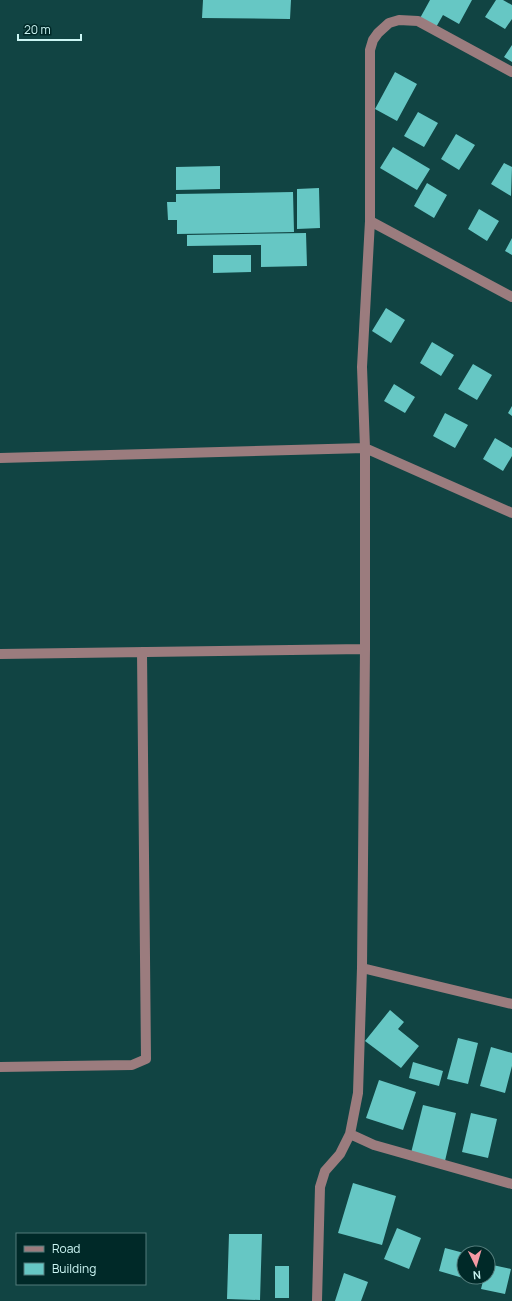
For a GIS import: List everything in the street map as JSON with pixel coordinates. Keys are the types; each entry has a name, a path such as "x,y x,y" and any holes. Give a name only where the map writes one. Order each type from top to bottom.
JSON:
{"street":[{"path":"317,1301 320,1187 325,1171 340,1154 350,1134 358,1093 362,968 365,648 365,448 362,367 370,221 370,50 373,40 389,23 400,20 418,21 512,72"},
{"path":"370,221 512,297"},
{"path":"0,458 365,448 512,513"},
{"path":"0,654 365,648"},
{"path":"0,1067 132,1065 146,1059 142,652"},
{"path":"362,968 512,1004"},
{"path":"350,1134 374,1145 512,1184"}],"building":[{"path":"203,0 291,0 290,19 202,18"},
{"path":"430,0 472,0 459,24 443,15 435,29 419,20"},
{"path":"496,0 503,0 512,5 512,19 505,29 485,17"},
{"path":"512,45 512,62 504,57"},
{"path":"395,72 417,84 397,121 375,109"},
{"path":"418,112 438,123 424,147 404,136"},
{"path":"456,134 475,145 459,170 441,159"},
{"path":"393,147 430,169 417,190 380,168"},
{"path":"504,163 512,167 511,196 491,184"},
{"path":"220,166 220,189 176,190 176,167"},
{"path":"427,183 447,195 434,218 414,206"},
{"path":"319,188 320,228 297,229 297,189"},
{"path":"293,192 294,232 177,234 177,220 168,220 167,202 176,202 176,194"},
{"path":"479,209 499,221 487,241 468,229"},
{"path":"306,233 307,266 261,267 261,245 187,246 187,235"},
{"path":"512,238 512,255 505,251"},
{"path":"213,255 251,255 251,272 213,273"},
{"path":"386,308 405,320 391,343 372,331"},
{"path":"432,342 454,355 441,376 420,363"},
{"path":"473,364 492,375 477,400 458,389"},
{"path":"394,384 415,397 405,413 384,401"},
{"path":"512,406 512,416 508,413"},
{"path":"445,413 468,425 455,448 433,436"},
{"path":"495,438 512,448 512,456 503,471 483,459"},
{"path":"390,1010 404,1022 398,1029 419,1046 401,1068 365,1041"},
{"path":"458,1038 478,1043 468,1084 447,1079"},
{"path":"491,1047 512,1053 512,1066 505,1093 480,1086"},
{"path":"413,1062 443,1071 439,1086 409,1078"},
{"path":"379,1080 416,1092 403,1130 366,1118"},
{"path":"423,1105 456,1113 445,1161 411,1153"},
{"path":"471,1113 497,1119 488,1158 462,1152"},
{"path":"353,1183 396,1196 382,1245 338,1233"},
{"path":"397,1228 421,1238 409,1269 384,1259"},
{"path":"229,1234 262,1234 260,1300 227,1299"},
{"path":"445,1248 456,1251 456,1276 439,1271"},
{"path":"275,1266 289,1266 289,1298 275,1298"},
{"path":"496,1266 511,1269 505,1294 481,1289 482,1285 496,1285"},
{"path":"344,1273 368,1282 361,1301 335,1301"}]}
